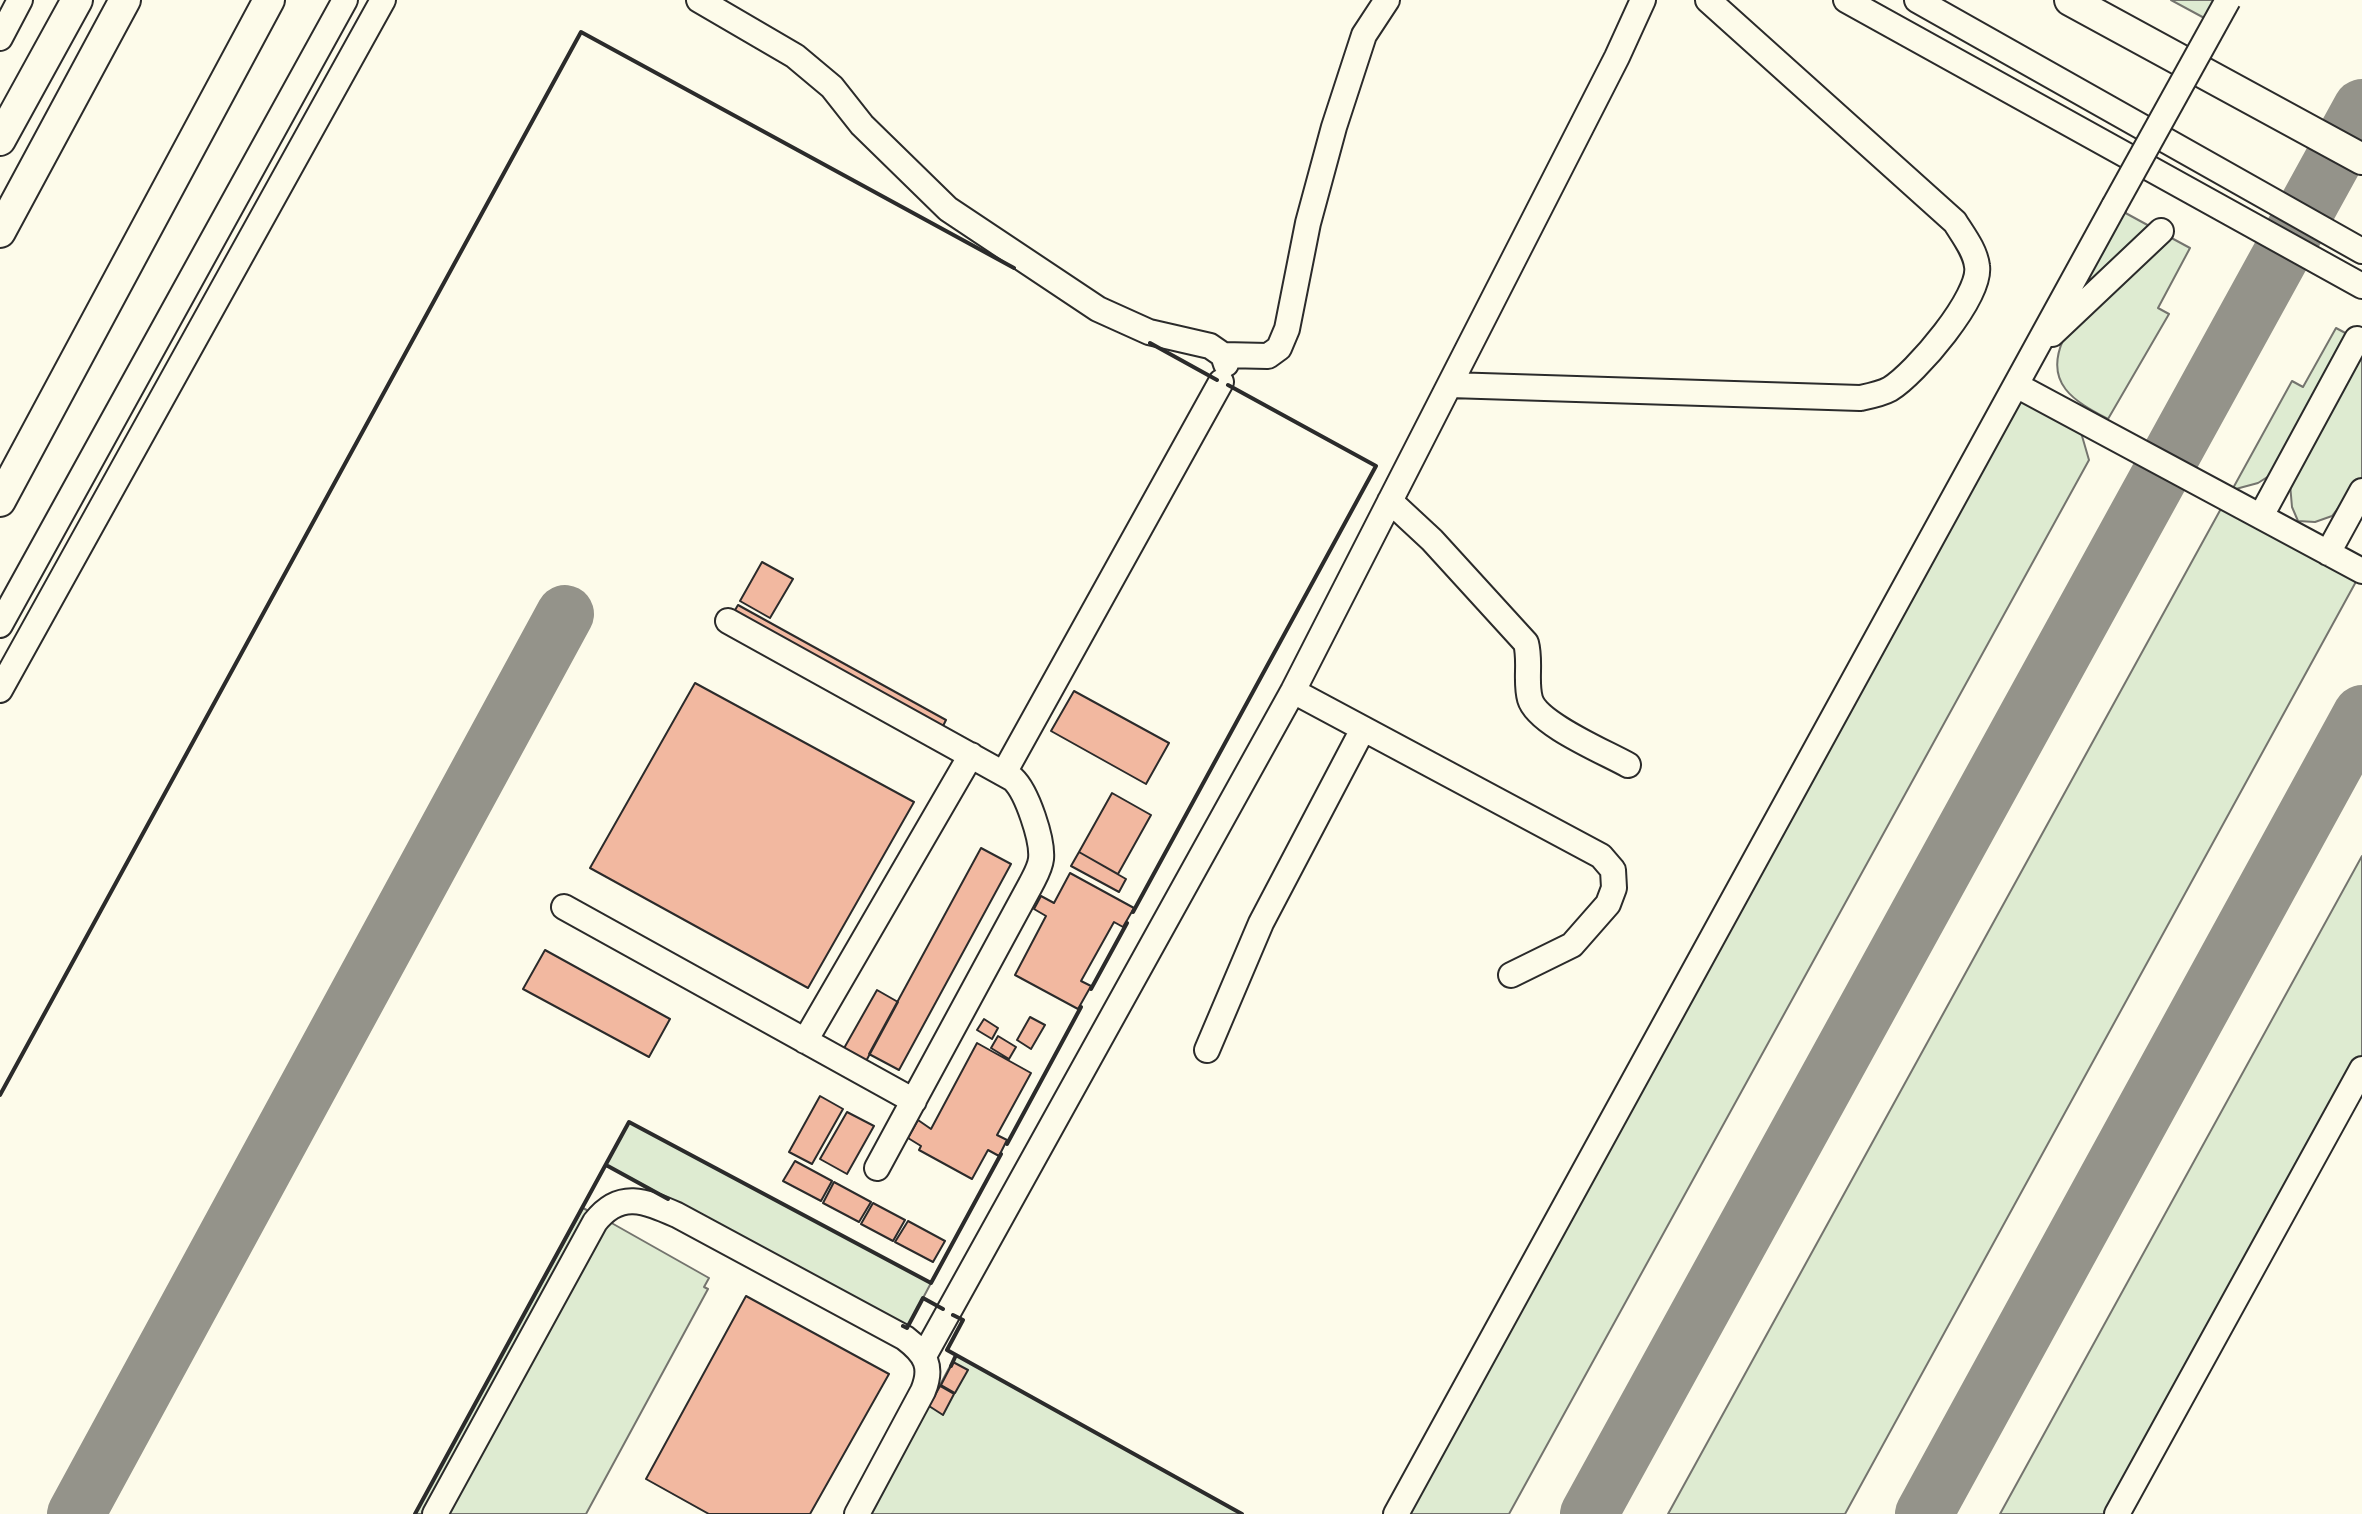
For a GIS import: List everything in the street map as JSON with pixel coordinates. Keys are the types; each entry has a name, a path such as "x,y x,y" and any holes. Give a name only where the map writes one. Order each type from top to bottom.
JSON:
{"main road":[{"path":"0,140 77,0"},
{"path":"0,232 125,0"},
{"path":"0,501 269,0"},
{"path":"2070,0 2362,159"}],"street":[{"path":"0,38 20,0"},
{"path":"0,625 345,0"},
{"path":"0,690 383,0"},
{"path":"699,0 795,56 832,87 862,125 948,209 1025,263 1098,309 1149,332 1210,346 1223,367"},
{"path":"1004,773 1223,367 1268,356 1279,348 1287,329 1308,223 1334,127 1364,35 1387,0"},
{"path":"1450,385 1860,398 1887,391 1908,376 1963,308 1974,287 1978,267 1971,248 1955,222 1708,0"},
{"path":"1846,0 2362,286"},
{"path":"1917,0 2362,251"},
{"path":"1396,1514 2228,0"},
{"path":"924,1356 1293,691 1645,4"},
{"path":"2035,349 2161,231"},
{"path":"2261,516 2357,339"},
{"path":"2016,385 2362,571"},
{"path":"2328,553 2362,491"},
{"path":"1390,501 1432,540 1526,643 1530,658 1529,694 1532,707 1546,721 1628,765"},
{"path":"728,621 1004,773 1020,786 1040,843 1038,870 877,1168"},
{"path":"1293,691 1601,856 1613,870 1614,888 1608,904 1572,945 1511,975"},
{"path":"1207,1050 1261,923 1363,729"},
{"path":"805,1041 971,755"},
{"path":"564,907 914,1101"},
{"path":"2117,1514 2362,1069"},
{"path":"435,1514 595,1222 612,1205 624,1201 641,1202 677,1215 905,1338 924,1356 929,1366 923,1391 857,1514"}],"green space":[{"path":"2171,0 2219,0 2208,20"},
{"path":"2120,210 2153,228 2058,317"},
{"path":"2166,235 2190,248 2158,308 2169,314 2108,419 2074,398 2066,389 2057,368 2058,355 2063,340"},
{"path":"2336,328 2351,336 2269,476 2258,483 2232,490 2292,381 2303,387"},
{"path":"2362,346 2362,477 2332,516 2315,522 2298,521 2292,507 2290,484"},
{"path":"2018,399 2080,429 2089,460 1509,1514 1403,1514"},
{"path":"2223,505 2358,578 1845,1514 1668,1514"},
{"path":"2362,856 2362,1056 2110,1514 2000,1514"},
{"path":"629,1122 931,1283 907,1328 606,1165"},
{"path":"583,1208 594,1214 428,1514 415,1514"},
{"path":"608,1221 709,1278 704,1287 708,1289 586,1514 443,1514"},
{"path":"956,1355 1242,1514 871,1514"}],"building":[{"path":"762,562 793,579 770,618 740,601"},
{"path":"738,605 946,720 940,732 731,617"},
{"path":"695,683 914,802 808,988 590,868"},
{"path":"1074,691 1169,743 1146,784 1051,731"},
{"path":"1112,793 1151,815 1118,874 1079,852"},
{"path":"981,848 1011,864 899,1070 869,1054"},
{"path":"1079,852 1126,879 1119,892 1071,866"},
{"path":"1070,873 1134,908 1123,927 1114,922 1081,981 1091,986 1078,1009 1015,975 1046,916 1034,909 1041,896 1054,903"},
{"path":"545,950 670,1019 649,1057 523,989"},
{"path":"877,990 898,1002 865,1063 843,1050"},
{"path":"1030,1017 1045,1025 1031,1049 1017,1040"},
{"path":"984,1019 998,1028 992,1039 977,1030"},
{"path":"998,1036 1016,1047 1009,1059 991,1048"},
{"path":"977,1043 1031,1073 997,1135 1007,1140 999,1156 988,1150 972,1179 919,1150 921,1146 908,1138 918,1120 931,1129"},
{"path":"820,1096 843,1109 812,1164 789,1152"},
{"path":"847,1112 874,1126 847,1174 820,1159"},
{"path":"795,1161 832,1181 821,1201 783,1181"},
{"path":"834,1182 871,1202 859,1222 823,1203"},
{"path":"873,1203 905,1220 893,1241 861,1224"},
{"path":"908,1221 945,1241 933,1262 895,1242"},
{"path":"746,1296 889,1374 810,1514 709,1514 646,1479"},
{"path":"953,1362 968,1370 955,1393 941,1385"},
{"path":"940,1386 954,1394 943,1415 929,1406"}],"taxiway":[{"path":"1589,1514 2362,108"},
{"path":"76,1514 565,614"},
{"path":"1924,1514 2362,714"}],"wall":[{"path":"0,1095 581,32 1014,268"},
{"path":"1150,343 1217,380"},
{"path":"1133,912 1376,466 1228,385"},
{"path":"1091,989 1127,923"},
{"path":"1007,1144 1081,1007"},
{"path":"415,1514 629,1122 931,1283 1001,1154"},
{"path":"606,1165 668,1199"},
{"path":"903,1326 907,1328 923,1298 943,1309"},
{"path":"951,1366 956,1355 947,1350 963,1320 953,1315"},
{"path":"956,1355 1242,1514"}]}
